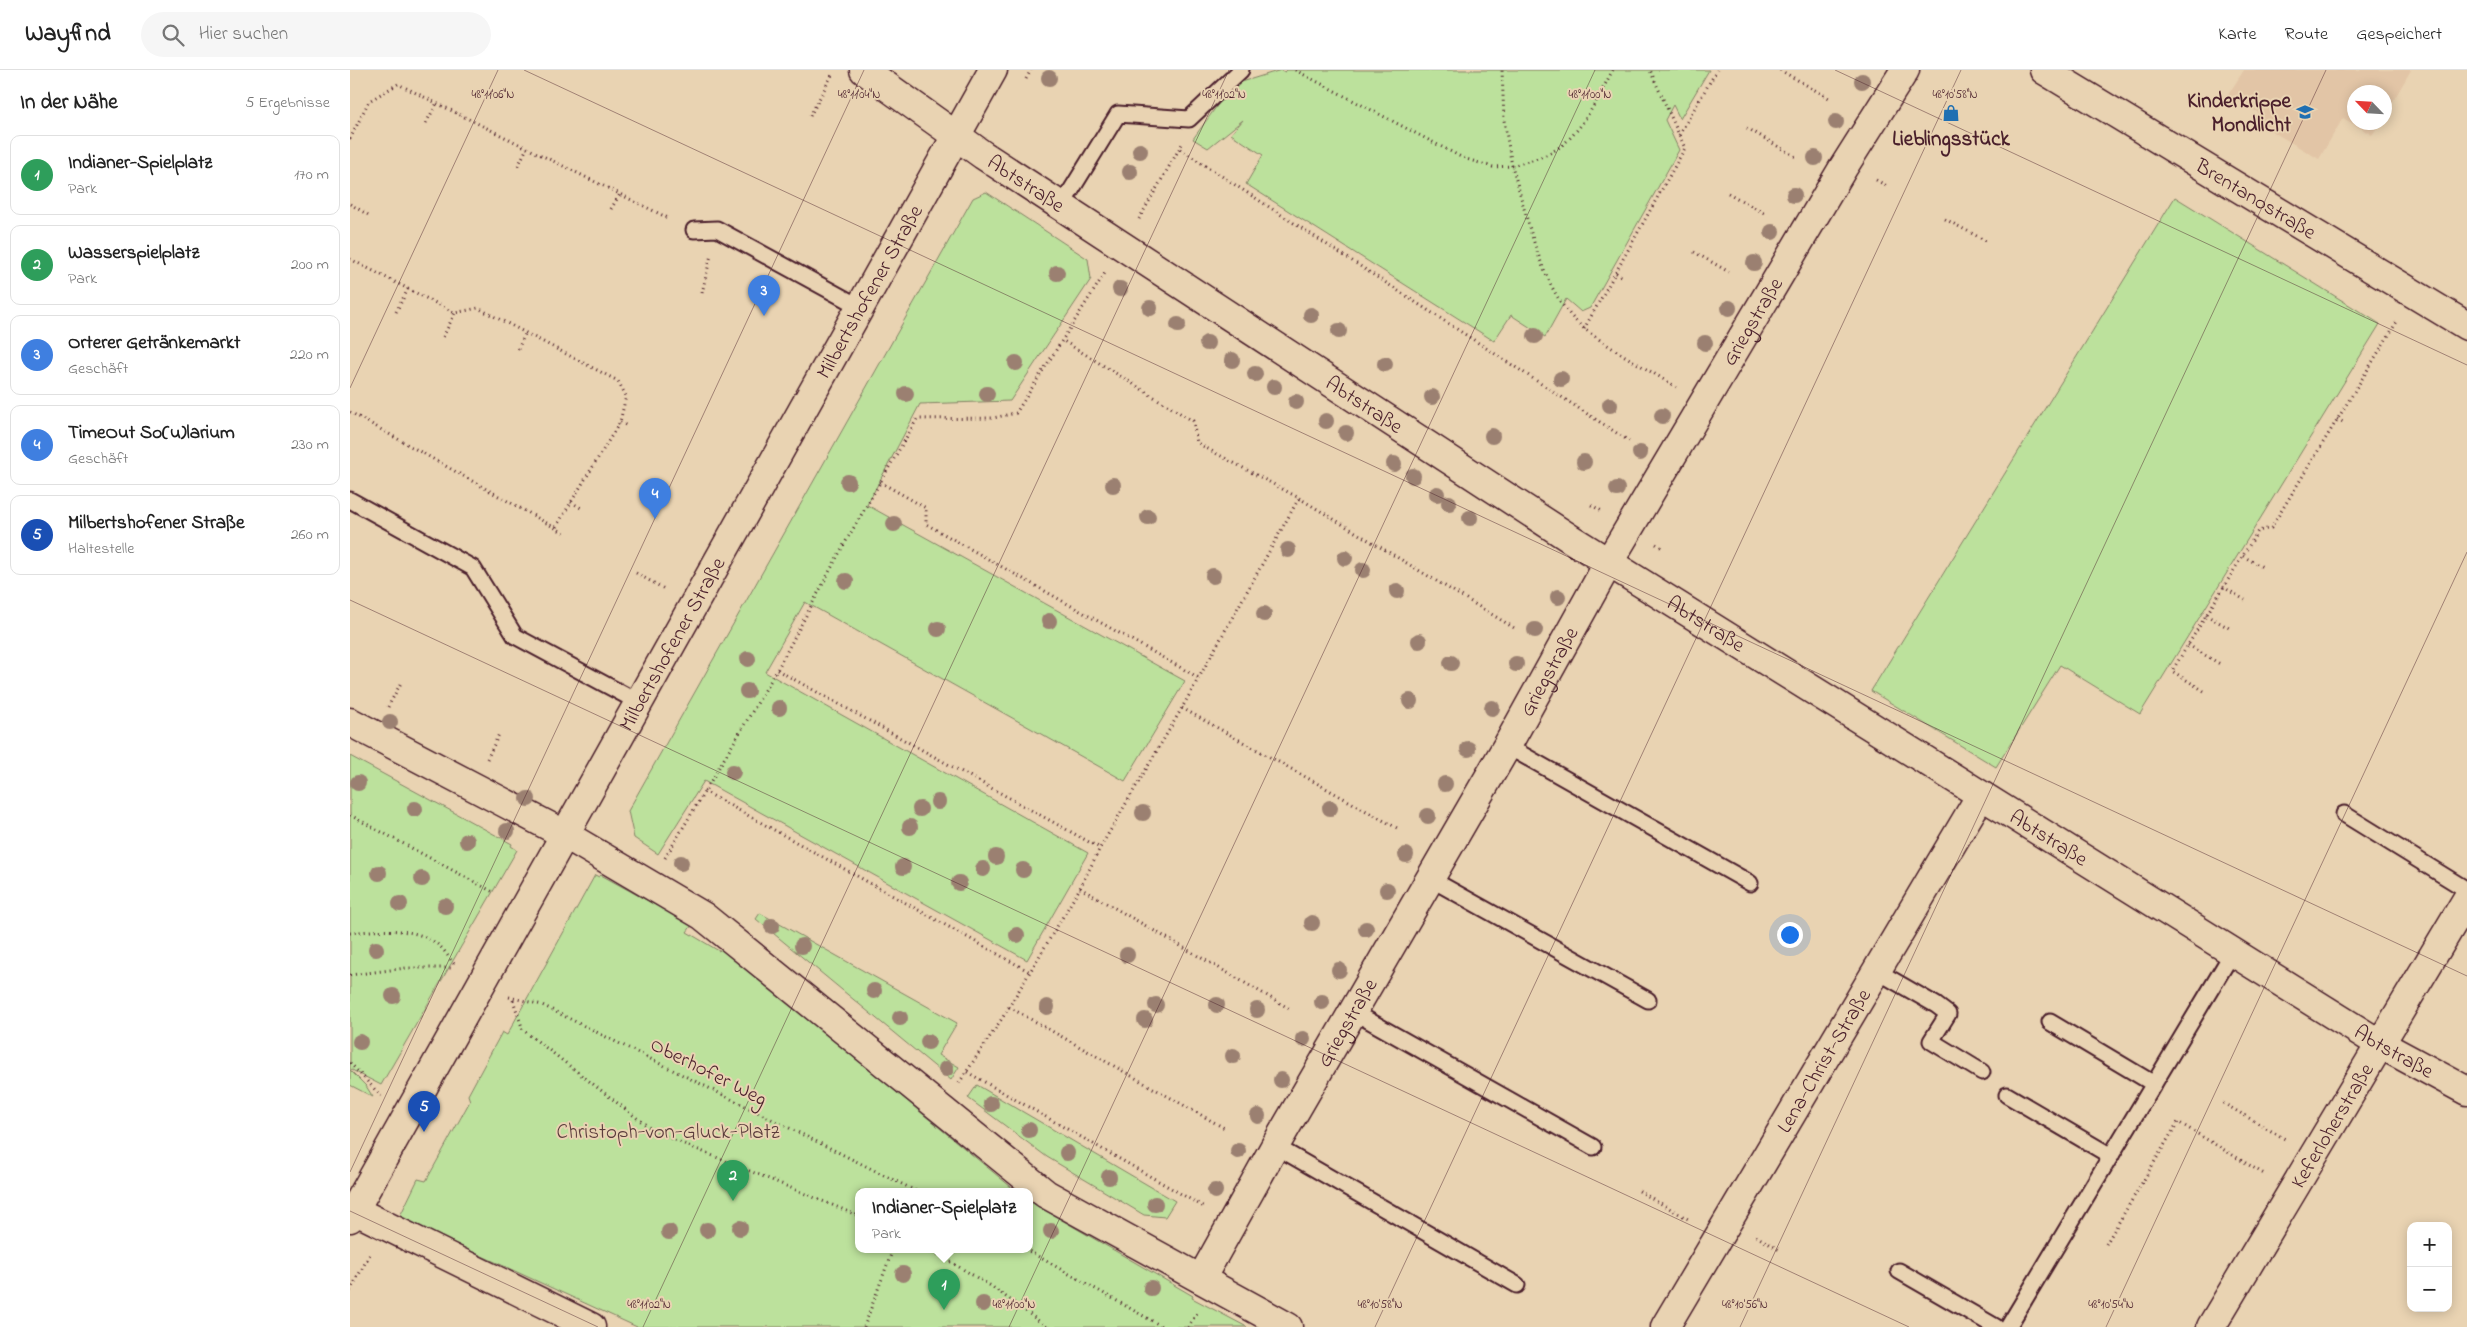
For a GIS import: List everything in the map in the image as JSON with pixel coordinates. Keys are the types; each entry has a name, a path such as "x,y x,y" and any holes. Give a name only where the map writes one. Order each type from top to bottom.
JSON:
{"street":[{"name":"Abtstraße","path":"864,70 956,136 1609,562 2380,1044 2467,1091"},
{"name":"Milbertshofener Straße","path":"352,1214 993,70"},
{"name":"Griegstraße","path":"1201,1279 1275,1146 1507,746 1609,562 1842,168 1905,70"},
{"name":"Brentanostraße","path":"2044,70 2467,326"},
{"path":"350,722 564,834 703,916 1046,1194 1288,1327"},
{"name":"Lena-Christ-Straße","path":"1665,1327 1981,795"},
{"name":"Keferloherstraße","path":"2211,1327 2467,899"},
{"path":"352,1214 591,1327"}],"lane":[{"path":"1062,205 1118,114 1189,120 1241,70"},
{"path":"694,230 717,229 860,308"},
{"path":"350,500 473,568 515,636 638,702"},
{"path":"1507,746 1750,883"},
{"path":"2344,814 2467,890"},
{"path":"1429,878 1648,1000"},
{"path":"2008,1327 2233,952"},
{"path":"1877,971 1948,1014 1931,1041 1982,1072"},
{"path":"1352,1012 1593,1147"},
{"path":"2050,1022 2154,1084"},
{"path":"2007,1095 2111,1156"},
{"path":"1275,1146 1517,1285"},
{"path":"1899,1271 1996,1327"}],"path":[{"path":"1295,70 1463,158 1493,167 1512,166 1549,154 1565,143 1586,119 1613,70"},
{"path":"1502,70 1504,120 1512,166 1545,274 1562,305 1584,329 1702,404"},
{"path":"1584,329 1685,148 1650,70"},
{"path":"1679,135 1717,70"},
{"path":"1780,70 1830,98"},
{"path":"810,116 830,79"},
{"path":"350,139 369,101 398,84 694,230"},
{"path":"426,123 437,103"},
{"path":"649,884 777,670 880,482 917,419 993,418 1016,412 1124,245 1180,149 1189,120"},
{"path":"1747,128 1796,157"},
{"path":"518,166 527,148"},
{"path":"1180,149 1629,442"},
{"path":"1876,180 1889,187"},
{"path":"1728,193 1764,213"},
{"path":"611,209 620,194"},
{"path":"350,204 370,216"},
{"path":"1945,219 1986,241"},
{"path":"702,293 717,229"},
{"path":"1694,252 1729,272"},
{"path":"350,259 455,313 478,308 618,381 626,396 620,422 556,528"},
{"path":"1616,273 1623,277"},
{"path":"396,312 408,289"},
{"path":"2204,691 2172,671 2258,531 2271,528 2413,294"},
{"path":"443,337 455,313"},
{"path":"518,348 526,332"},
{"path":"1062,340 1193,422 1197,443 1299,498 1516,629"},
{"path":"350,412 566,534"},
{"path":"2338,419 2345,424"},
{"path":"620,422 627,426"},
{"path":"880,482 926,508 926,524 1199,678"},
{"path":"941,1110 1009,1008 1080,888 1100,848 1182,708 1299,498"},
{"path":"571,502 581,508"},
{"path":"2243,556 2264,568"},
{"path":"2224,587 2245,600"},
{"path":"2206,615 2229,628"},
{"path":"2188,645 2220,664"},
{"path":"777,670 1100,848"},
{"path":"1182,708 1397,828"},
{"path":"704,792 1030,972"},
{"path":"350,815 498,895"},
{"path":"1080,888 1292,1010"},
{"path":"350,933 374,930 419,934 437,944 457,968 406,968 350,975"},
{"name":"Oberhofer Weg","path":"855,1214 655,1132 523,1030 512,999 542,1005 910,1188"},
{"path":"1009,1008 1226,1129"},
{"path":"350,1063 383,1098"},
{"path":"967,1072 1187,1198"},
{"path":"2222,1103 2313,1156"},
{"path":"2106,1244 2178,1122 2292,1190"},
{"path":"1639,1191 1682,1216"},
{"path":"864,1327 892,1253"},
{"path":"936,1253 991,1286 1047,1327"},
{"path":"1032,1253 1163,1327"}],"shaded area":[{"name":"Kinderkrippe Mondlicht","path":"2244,70 2411,70 2392,103 2392,85 2347,85 2347,120 2343,118 2319,159 2258,123 2262,115 2228,95"},
{"name":"Kinderkrippe Mondlicht","path":"2363,130 2375,130 2372,135"}],"green space":[{"path":"1281,70 1285,72 1287,70 1709,70 1680,119 1673,105 1665,120 1679,150 1590,308 1581,312 1566,299 1545,337 1511,315 1494,341 1246,184 1263,155 1231,134 1243,120 1208,148 1193,139 1232,85"},
{"path":"986,192 1088,259 1091,279 1010,401 920,404 867,505 1185,681 1125,781 805,602 765,672 1088,853 1027,960 704,781 658,854 634,838 628,811 973,198"},
{"path":"2175,197 2380,324 2140,714 2060,665 1996,767 1871,691"},
{"path":"350,756 512,844 511,846 517,850 381,1085 350,1069"},
{"name":"Christoph-von-Gluck-Platz","path":"595,875 599,877 601,875 692,925 687,932 719,951 722,948 1012,1188 855,1188 855,1253 1033,1253 1033,1203 1193,1296 1192,1298 1247,1327 637,1327 399,1218 418,1179 426,1181 470,1101 468,1095 502,1032 507,1035"},
{"path":"760,913 957,1023 938,1055 959,1067 951,1080 756,919"},
{"path":"350,1070 366,1086 373,1097 350,1085"},
{"path":"977,1085 1175,1201 1165,1217 1144,1215 1047,1157 968,1098"}],"place":[{"name":"Kinderkrippe Mondlicht","path":"2305,112"},
{"name":"Lieblingsstück","path":"1951,113"},
{"name":"Orterer Getränkemarkt","path":"764,316"},
{"name":"TimeOut So(u)larium","path":"655,519"},
{"name":"Milbertshofener Straße","path":"424,1132"},
{"name":"Wasserspielplatz","path":"733,1201"},
{"name":"Indianer-Spielplatz","path":"944,1310"}]}
